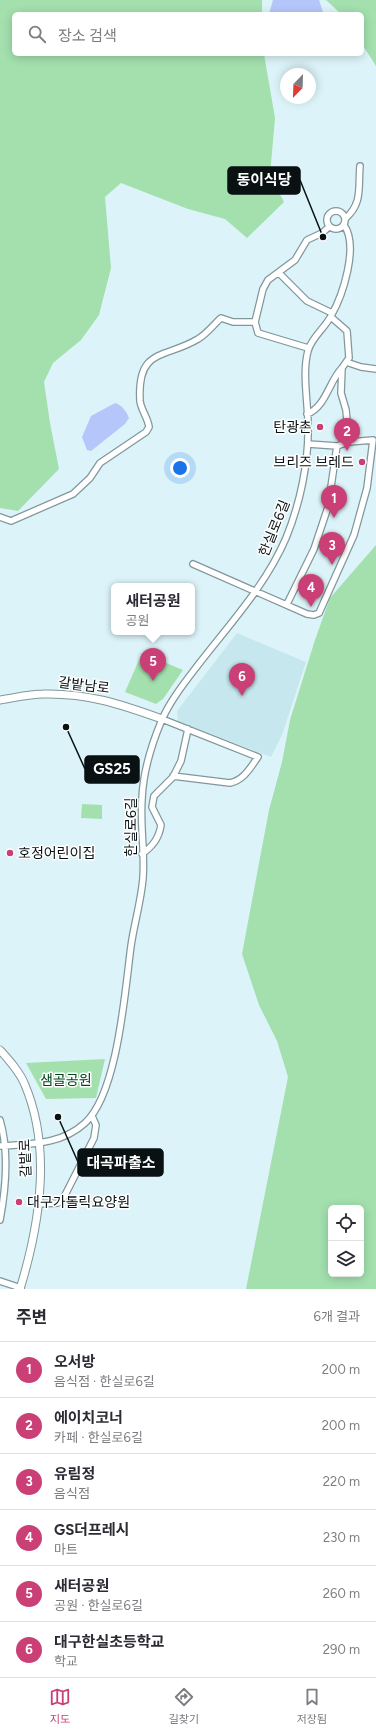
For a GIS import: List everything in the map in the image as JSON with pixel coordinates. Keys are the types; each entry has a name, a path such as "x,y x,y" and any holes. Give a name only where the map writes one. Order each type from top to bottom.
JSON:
{"main road":[{"name":"갈밭남로","path":"0,700 42,694 87,696 116,702 162,719"},
{"name":"갈밭로","path":"0,1050 25,1084 40,1144 39,1204 20,1288"}],"street":[{"path":"330,227 338,229 354,211 358,201 360,166"},
{"path":"332,211 341,211 349,233 350,251 347,271 332,315 308,348 256,332 255,322 262,289 268,280 295,260 307,240 322,233 330,227 326,218 332,211"},
{"path":"279,273 307,301 332,315 348,331 349,358 336,374 318,408 307,414"},
{"path":"0,517 10,521 73,494 90,478 100,463 146,432 149,427 148,421 140,402 142,372 148,362 161,354 199,339 221,318 234,322 255,322"},
{"name":"한실로6길","path":"2,1146 40,1144 71,1134 92,1116 101,1100 107,1082 124,1006 132,943 140,899 143,877 142,807 147,766 162,719 185,682 255,591 273,564 291,524 299,500 308,444 306,362 308,348"},
{"path":"346,362 361,367 376,369"},
{"path":"342,368 341,393 346,410 349,442"},
{"path":"193,564 288,604 307,614 314,615 319,612 354,535 366,488 375,438 349,442 337,446 308,444"},
{"path":"288,604 310,556 328,507 337,446"},
{"path":"162,719 258,757 244,777 238,782 230,783 173,776"},
{"path":"142,854 152,846 159,834 162,825 152,805 154,796 173,776 181,761 188,729"},
{"path":"142,807 152,805"},
{"path":"39,1204 58,1203 63,1199 94,1138 96,1125 92,1116"},
{"path":"0,1120 5,1173 0,1220"},
{"path":"0,1281 20,1288"}],"shaded area":[{"path":"237,633 306,662 282,735 271,757 178,721 177,711"}],"green space":[{"path":"0,0 262,0 262,12 12,12 12,56 264,56 275,118 270,175 284,202 247,238 225,219 188,209 121,183 105,197 111,268 99,315 81,340 53,363 44,382 59,469 18,511 0,508"},
{"path":"326,0 376,0 376,66 364,47 364,12 339,12"},
{"path":"376,545 376,1289 246,1289 288,1077 277,1041 259,1005 242,954 269,810 282,762 290,720 330,598"},
{"path":"142,653 183,670 163,699 156,704 125,692"},
{"path":"82,804 102,805 102,819 81,818"},
{"name":"샘골공원","path":"105,1059 96,1098 46,1099 26,1063"}],"water":[{"path":"273,0 319,0 323,12 270,12"},
{"path":"115,403 124,409 129,418 125,424 91,451 87,450 82,437 91,416"}],"place":[{"name":"동이식당","path":"323,237"},
{"name":"탄광촌","path":"320,427"},
{"name":"에이치코너","path":"347,451"},
{"name":"브리즈 브레드","path":"362,462"},
{"name":"오서방","path":"334,518"},
{"name":"유림정","path":"332,565"},
{"name":"GS더프레시","path":"311,607"},
{"name":"새터공원","path":"153,681"},
{"name":"대구한실초등학교","path":"242,696"},
{"name":"GS25","path":"66,727"},
{"name":"호정어린이집","path":"10,853"},
{"name":"대곡파출소","path":"58,1117"},
{"name":"대구가톨릭요양원","path":"19,1202"}]}
